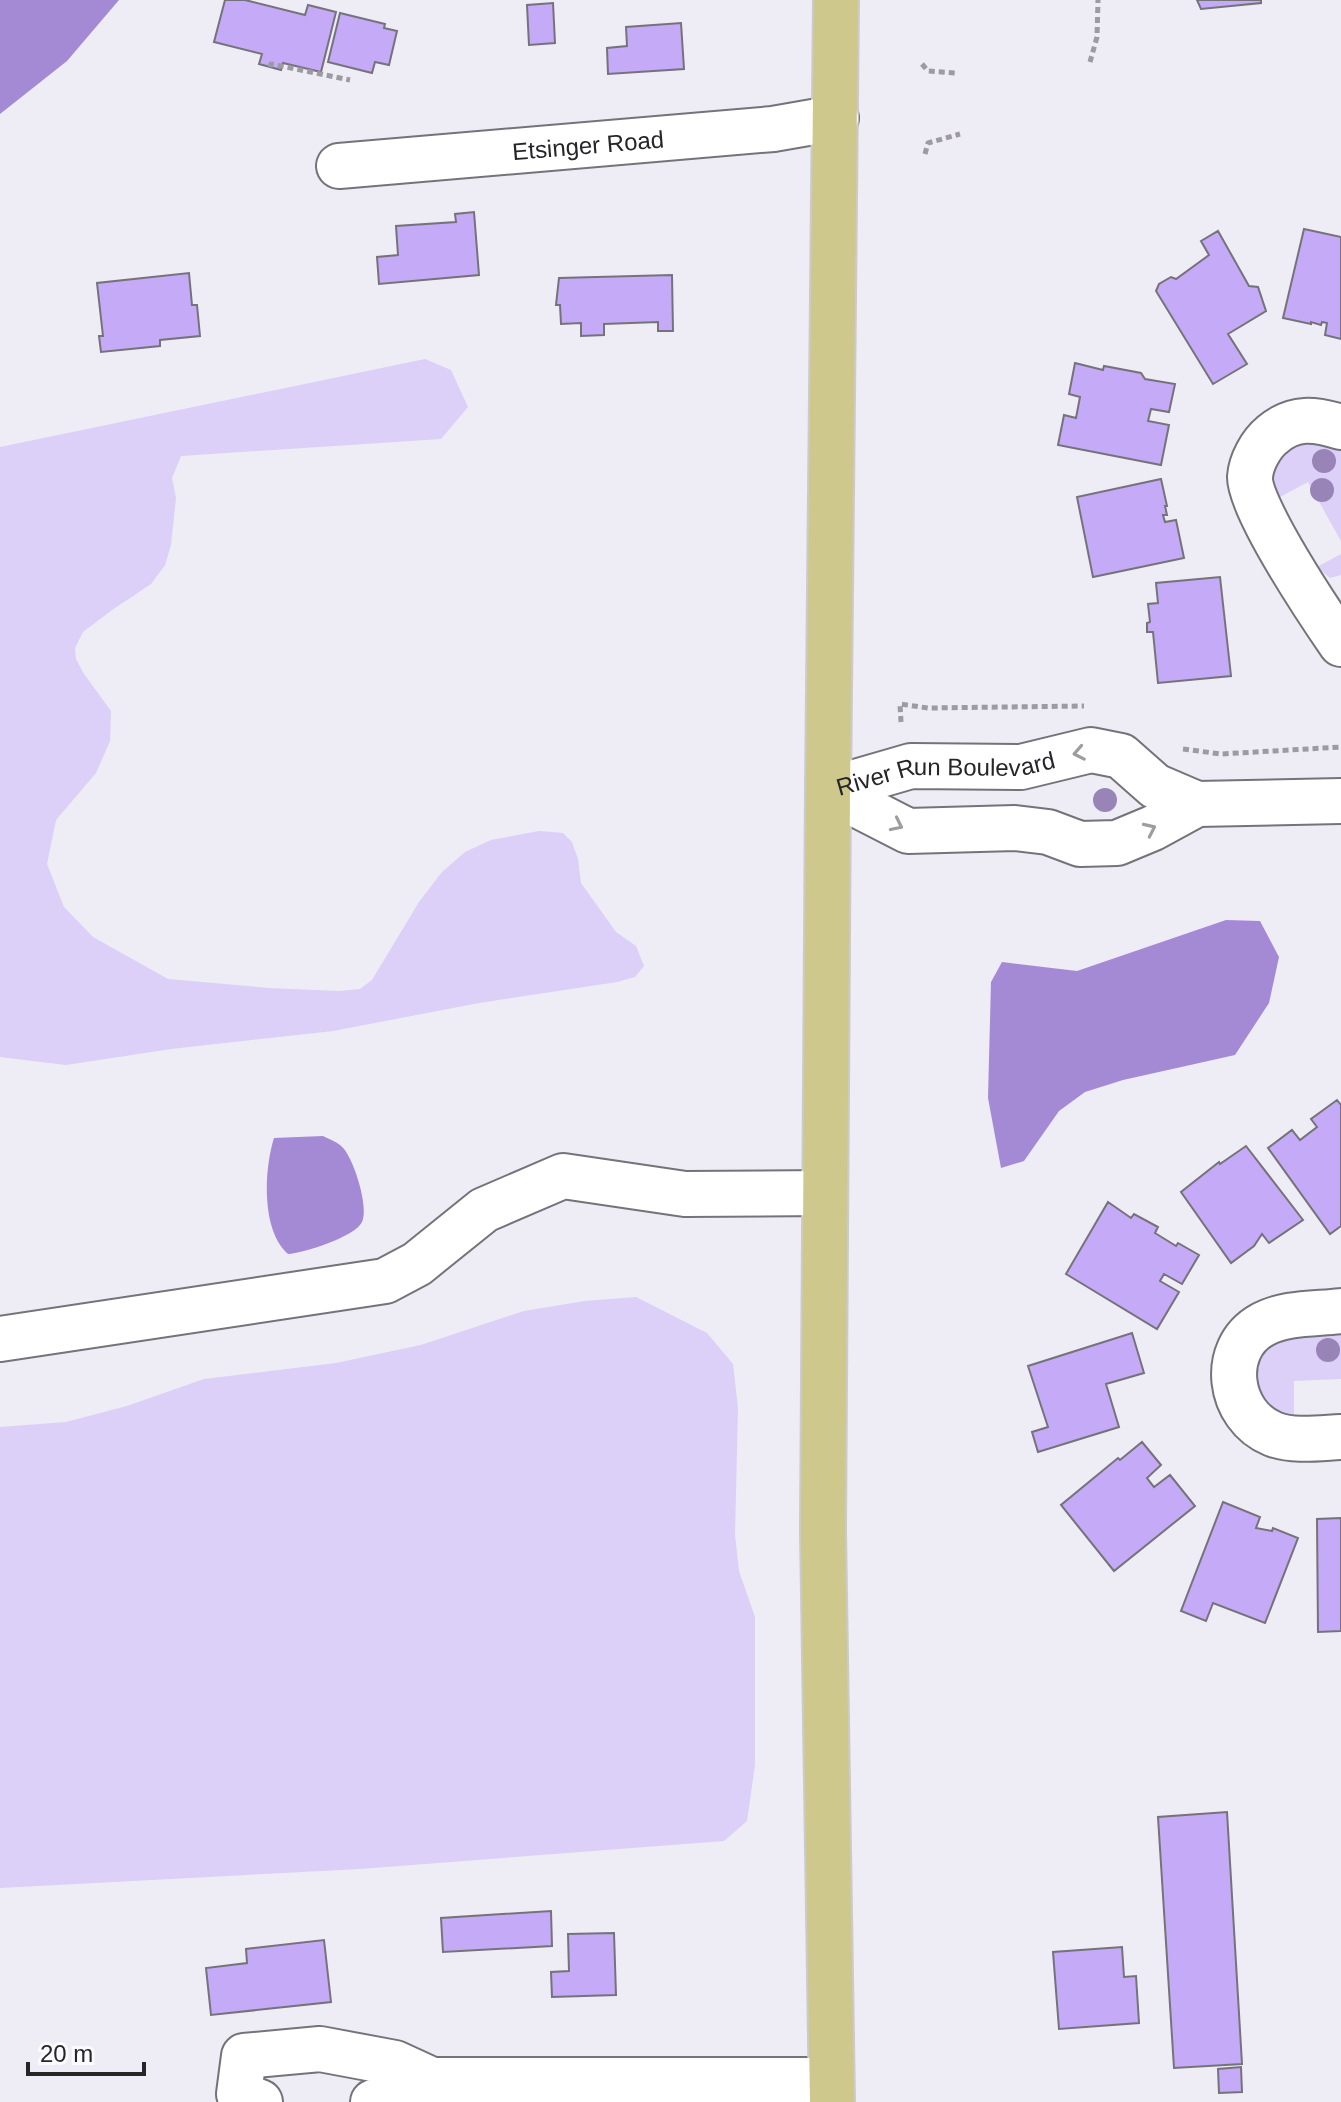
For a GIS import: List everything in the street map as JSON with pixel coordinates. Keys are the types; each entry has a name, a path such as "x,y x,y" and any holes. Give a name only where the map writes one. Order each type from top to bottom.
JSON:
{"main road":[{"path":"831,2091 823,1531 836,0"}],"street":[{"name":"Etsinger Road","path":"339,166 773,129 836,118"},
{"path":"1341,427 1316,419 1283,425 1262,443 1250,478 1258,505 1298,579 1341,644"},
{"name":"River Run Boulevard","path":"828,790 911,766 1021,767 1091,750 1121,756 1155,786 1197,804 1341,801"},
{"name":"River Run Boulevard","path":"828,790 908,831 1015,828 1048,832 1080,844 1117,843 1197,804"},
{"path":"0,1339 385,1281 417,1264 484,1210 563,1176 685,1194 825,1193"},
{"path":"1341,1311 1287,1317 1263,1324 1243,1340 1234,1359 1234,1385 1240,1404 1253,1421 1273,1434 1296,1438 1341,1437"},
{"path":"260,2102 239,2094 244,2056 320,2049 395,2063 432,2080"},
{"path":"373,2102 432,2080 831,2091"}],"path":[{"path":"1090,62 1097,37 1098,0"},
{"path":"270,67 271,64 350,80"},
{"path":"922,64 928,71 955,73"},
{"path":"925,154 928,143 960,134"},
{"path":"900,704 901,722"},
{"path":"1333,747 1341,747"}],"shaded area":[{"path":"0,0 119,0 67,61 0,114"},
{"path":"425,359 451,370 468,407 441,439 181,456 172,478 176,498 171,545 165,565 151,584 83,632 75,648 76,659 84,674 111,711 110,741 96,773 56,820 47,864 64,907 93,937 168,979 339,991 360,989 372,980 419,902 442,872 465,852 491,840 539,831 563,833 572,842 581,883 616,932 636,946 644,966 635,977 617,982 479,1003 333,1031 171,1049 66,1065 0,1057 0,447"},
{"path":"1328,440 1341,450 1341,541 1308,482 1278,498 1274,480 1278,462 1293,443"},
{"path":"1341,554 1341,575 1330,578 1317,567"},
{"path":"1226,920 1260,921 1279,957 1269,1003 1235,1055 1123,1080 1085,1092 1059,1111 1024,1161 1001,1168 988,1098 991,982 1002,962 1077,971"},
{"path":"323,1136 342,1147 352,1163 364,1206 362,1222 339,1238 288,1254 273,1230 267,1199 268,1166 274,1138"},
{"path":"636,1297 707,1333 733,1364 738,1409 735,1535 739,1571 755,1617 755,1765 747,1821 724,1841 360,1869 0,1888 0,1427 66,1422 127,1406 204,1379 336,1363 421,1345 524,1311"},
{"path":"1341,1331 1341,1379 1294,1381 1294,1415 1268,1404 1253,1379 1262,1351 1279,1339"}],"building":[{"path":"225,0 245,0 305,15 308,5 336,12 321,72 283,63 281,70 259,64 262,54 214,42"},
{"path":"1197,0 1261,0 1261,3 1201,9"},
{"path":"553,3 555,43 529,45 527,5"},
{"path":"340,13 385,24 384,28 397,31 389,65 375,62 372,73 328,62"},
{"path":"681,23 684,69 608,74 607,48 627,46 626,27"},
{"path":"474,212 479,275 379,284 377,257 398,255 396,226 456,222 455,214"},
{"path":"1304,229 1341,237 1341,339 1325,335 1327,323 1311,324 1283,318"},
{"path":"1218,231 1249,286 1258,287 1266,311 1228,334 1247,364 1213,384 1156,291 1159,284 1171,277 1176,279 1209,255 1201,241"},
{"path":"189,273 192,305 197,305 200,336 160,340 160,346 101,352 99,336 103,336 97,283"},
{"path":"672,275 673,331 658,331 658,322 604,324 604,335 581,336 581,323 561,324 560,305 556,305 559,278"},
{"path":"1075,363 1103,370 1104,366 1141,373 1145,379 1175,384 1169,412 1151,409 1148,421 1169,425 1161,465 1058,445 1064,415 1076,418 1080,397 1069,394"},
{"path":"1161,479 1167,506 1167,515 1163,515 1165,522 1176,520 1184,558 1093,577 1077,497"},
{"path":"1220,577 1231,676 1158,683 1153,632 1147,632 1147,623 1150,622 1148,604 1158,603 1156,583"},
{"path":"1337,1100 1341,1105 1341,1226 1330,1234 1268,1148 1292,1130 1300,1140 1317,1127 1311,1119"},
{"path":"1246,1146 1303,1220 1269,1243 1262,1234 1254,1246 1231,1263 1181,1192 1219,1162"},
{"path":"1108,1202 1131,1218 1134,1214 1158,1227 1155,1233 1176,1246 1178,1243 1199,1255 1182,1284 1164,1274 1160,1281 1179,1292 1157,1329 1066,1274"},
{"path":"1132,1333 1144,1373 1106,1384 1119,1427 1038,1452 1032,1432 1048,1427 1028,1366"},
{"path":"1142,1442 1161,1465 1147,1478 1154,1487 1170,1475 1195,1506 1114,1571 1061,1505"},
{"path":"1223,1502 1260,1517 1256,1528 1272,1531 1273,1528 1298,1538 1265,1623 1213,1603 1206,1621 1181,1611"},
{"path":"1341,1518 1341,1631 1318,1632 1317,1519"},
{"path":"1227,1812 1242,2064 1174,2068 1158,1817"},
{"path":"551,1911 552,1946 443,1952 441,1918"},
{"path":"614,1933 616,1995 552,1997 551,1972 569,1971 568,1934"},
{"path":"324,1940 331,2002 211,2015 206,1968 247,1963 246,1949"},
{"path":"1122,1947 1124,1977 1136,1976 1139,2023 1059,2029 1053,1952"},
{"path":"1241,2067 1242,2092 1219,2093 1218,2069"}]}
